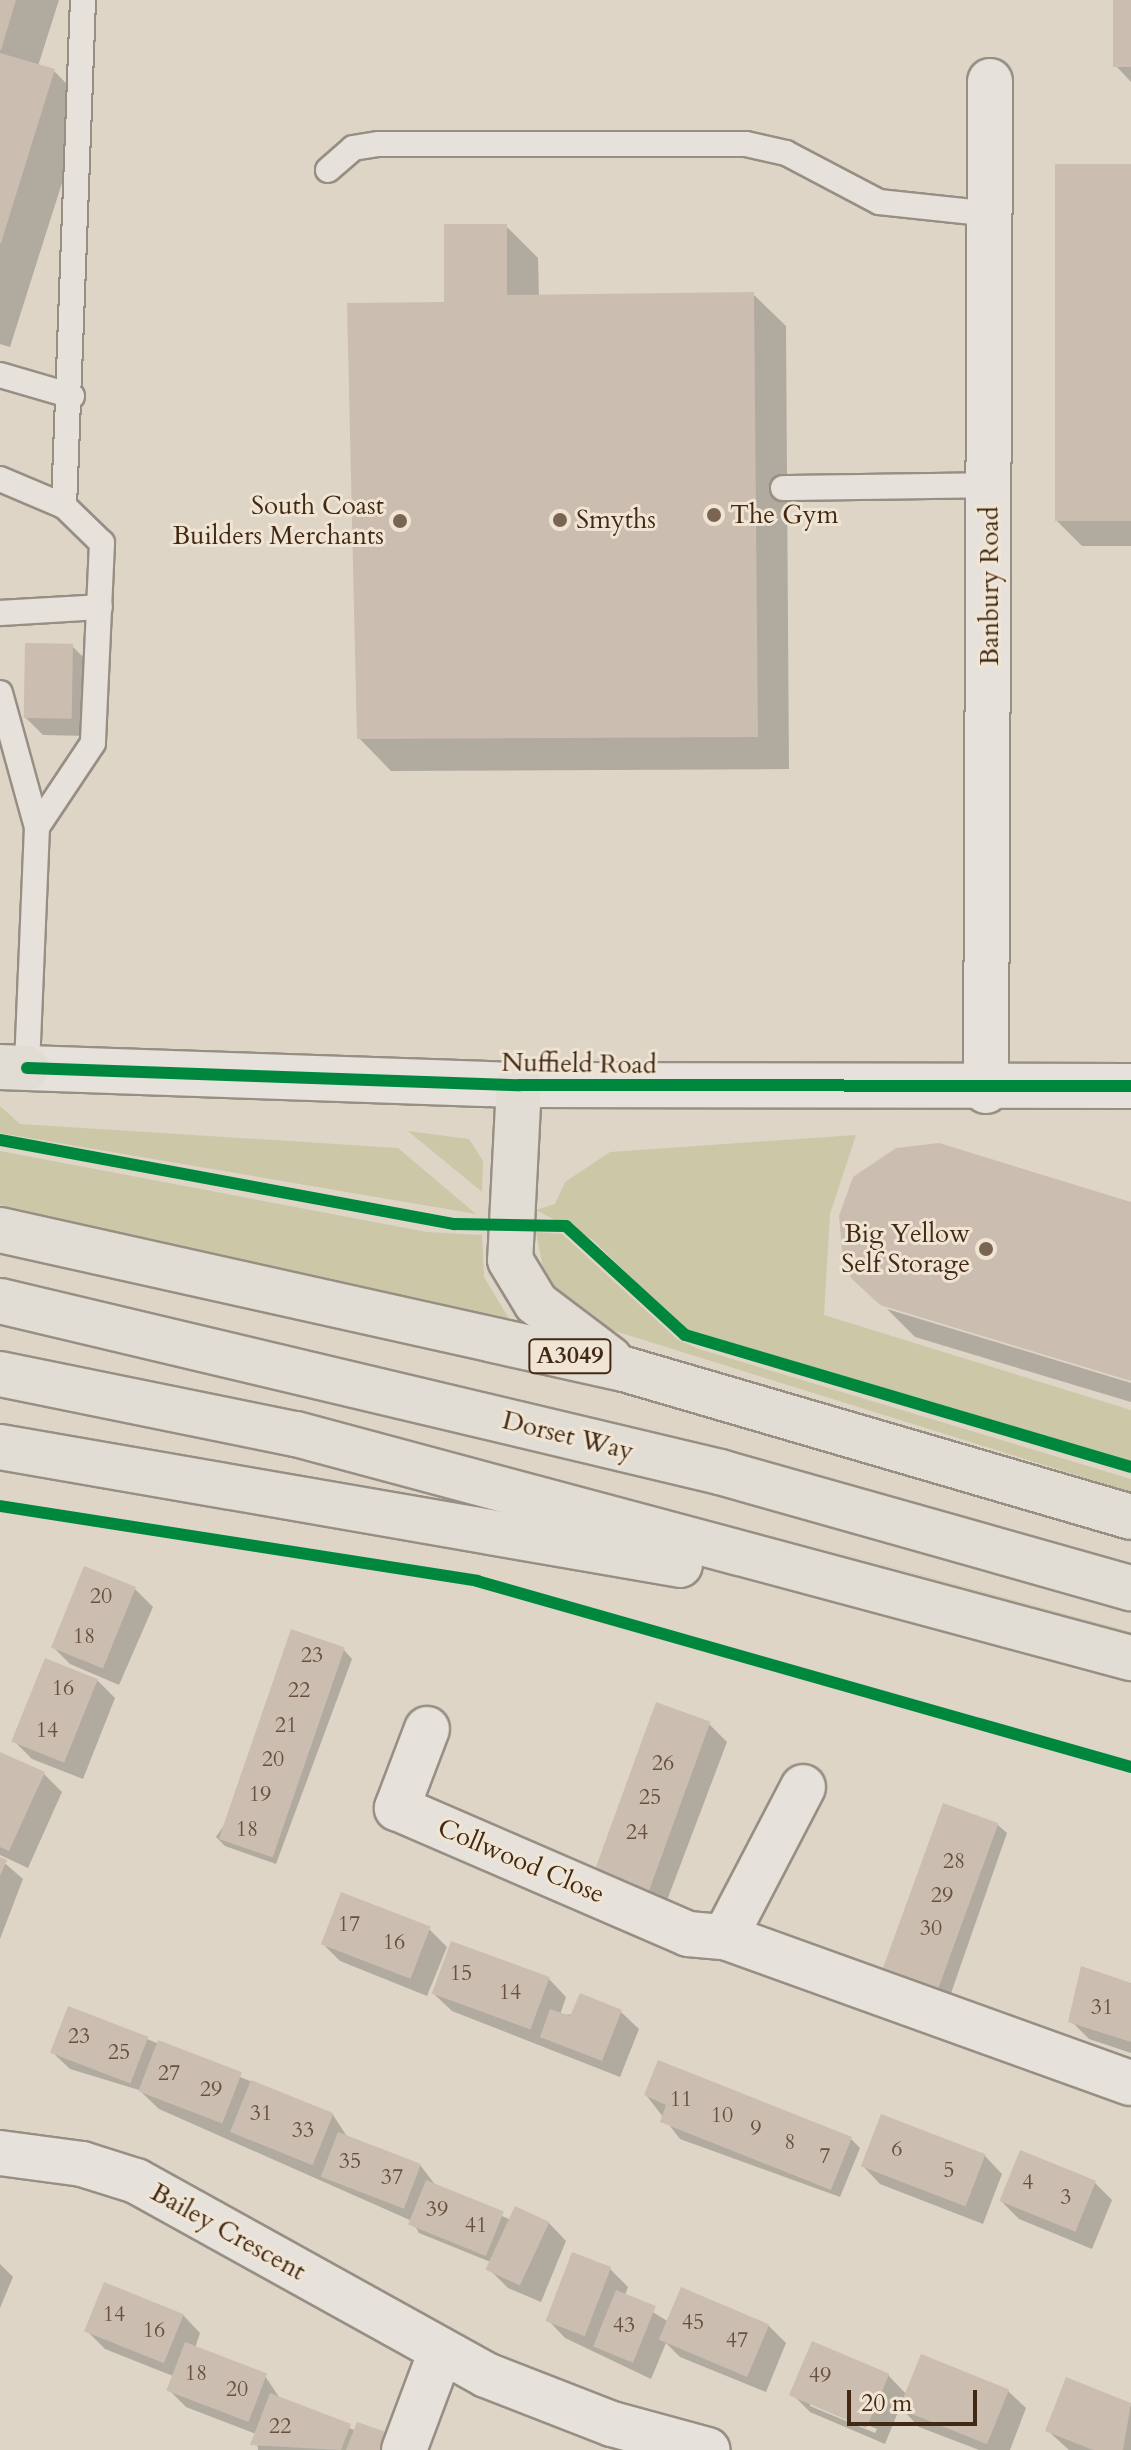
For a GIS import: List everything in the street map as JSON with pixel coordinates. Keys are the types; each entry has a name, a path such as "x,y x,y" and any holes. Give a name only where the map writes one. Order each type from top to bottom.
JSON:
{"highway":[{"path":"519,1085 510,1260 536,1303 624,1369"},
{"name":"A3049","path":"0,1230 624,1369 1131,1517"},
{"name":"Dorset Way","path":"0,1301 720,1472 1131,1588"},
{"path":"0,1374 296,1434 1131,1658"},
{"path":"0,1447 408,1513 1028,1632"}],"street":[{"name":"Banbury Road","path":"986,1091 991,485 990,81"},
{"name":"Nuffield Road","path":"14,1067 519,1085 986,1091 1131,1086"},
{"name":"Collwood Close","path":"427,1729 397,1808 688,1934 725,1937 1131,2083"},
{"path":"725,1937 803,1787"},
{"name":"Bailey Crescent","path":"0,2153 82,2164 136,2181 441,2351 612,2424 708,2450"},
{"path":"404,2450 441,2351"}],"lane":[{"path":"64,506 72,396 83,0"},
{"path":"328,170 353,148 379,144 746,144 786,153 879,202 991,214"},
{"path":"0,375 72,396"},
{"path":"0,479 64,506 102,543 93,743 37,827"},
{"path":"783,488 991,485"},
{"path":"0,613 100,607"},
{"path":"0,693 37,827 14,1067"}],"shaded area":[{"path":"0,1106 20,1124 398,1148 476,1214 0,1133"},
{"path":"408,1131 469,1139 483,1161 482,1192"},
{"path":"856,1135 830,1214 824,1315 1131,1410 1131,1467 687,1332 593,1240 536,1210 555,1204 565,1182 610,1152"},
{"path":"0,1151 427,1232 482,1235 484,1277 511,1322 0,1205"},
{"path":"536,1232 562,1234 678,1340 699,1349 1131,1479 1131,1492 586,1322 545,1279"},
{"path":"742,1526 1131,1632 1131,1633"}],"building":[{"path":"0,0 16,0 1,50 0,50"},
{"path":"1113,0 1131,0 1131,67 1113,67"},
{"path":"0,53 55,69 1,243 0,243"},
{"path":"1055,164 1131,164 1131,521 1055,521"},
{"path":"444,224 507,224 507,295 754,292 758,737 357,739 347,303 444,302"},
{"path":"25,643 73,644 72,719 24,718"},
{"name":"Big Yellow Self Storage","path":"939,1143 1131,1202 1131,1381 880,1305 852,1279 843,1263 839,1216 853,1177 896,1148"},
{"path":"84,1566 136,1587 103,1669 51,1648"},
{"path":"291,1629 345,1648 273,1857 219,1839"},
{"path":"45,1658 98,1679 64,1763 11,1741"},
{"path":"656,1702 711,1722 648,1895 593,1875"},
{"path":"0,1752 45,1772 9,1851 0,1847"},
{"path":"943,1803 998,1823 938,1989 883,1968"},
{"path":"0,1857 7,1860 0,1876"},
{"path":"341,1892 431,1926 411,1979 321,1944"},
{"path":"451,1941 550,1977 531,2030 432,1994"},
{"path":"1081,1966 1131,1983 1131,2042 1068,2022"},
{"path":"580,1993 622,2010 602,2061 540,2037 550,2009 570,2016"},
{"path":"68,2006 148,2037 130,2083 50,2053"},
{"path":"158,2040 242,2072 222,2124 138,2091"},
{"path":"658,2060 852,2137 831,2190 660,2122 666,2105 644,2095"},
{"path":"251,2080 334,2113 313,2165 230,2132"},
{"path":"881,2114 986,2154 965,2206 861,2166"},
{"path":"338,2132 421,2164 404,2209 321,2177"},
{"path":"1020,2150 1096,2181 1075,2232 999,2201"},
{"path":"426,2180 504,2211 486,2256 408,2225"},
{"path":"515,2206 549,2222 520,2286 485,2269"},
{"path":"572,2252 611,2267 585,2336 545,2321"},
{"path":"104,2282 184,2314 164,2363 84,2331"},
{"path":"681,2287 769,2325 747,2377 659,2339"},
{"path":"616,2290 656,2306 633,2363 593,2347"},
{"path":"812,2341 889,2374 866,2428 789,2395"},
{"path":"185,2342 267,2374 249,2422 166,2391"},
{"path":"921,2354 1009,2390 987,2444 899,2409"},
{"path":"1066,2377 1131,2403 1123,2450 1093,2450 1045,2431"},
{"path":"270,2393 351,2424 341,2450 250,2445"},
{"path":"357,2422 389,2433 383,2450 346,2450"}],"cycle path":[{"path":"27,1068 519,1085 1131,1086"},
{"path":"0,1140 454,1224 566,1226 685,1335 1131,1467"},
{"path":"0,1506 477,1581 1131,1767"}],"place":[{"name":"The Gym","path":"714,515"},
{"name":"Smyths","path":"560,520"},
{"name":"South Coast Builders Merchants","path":"400,521"},
{"name":"Big Yellow Self Storage","path":"986,1249"}]}
